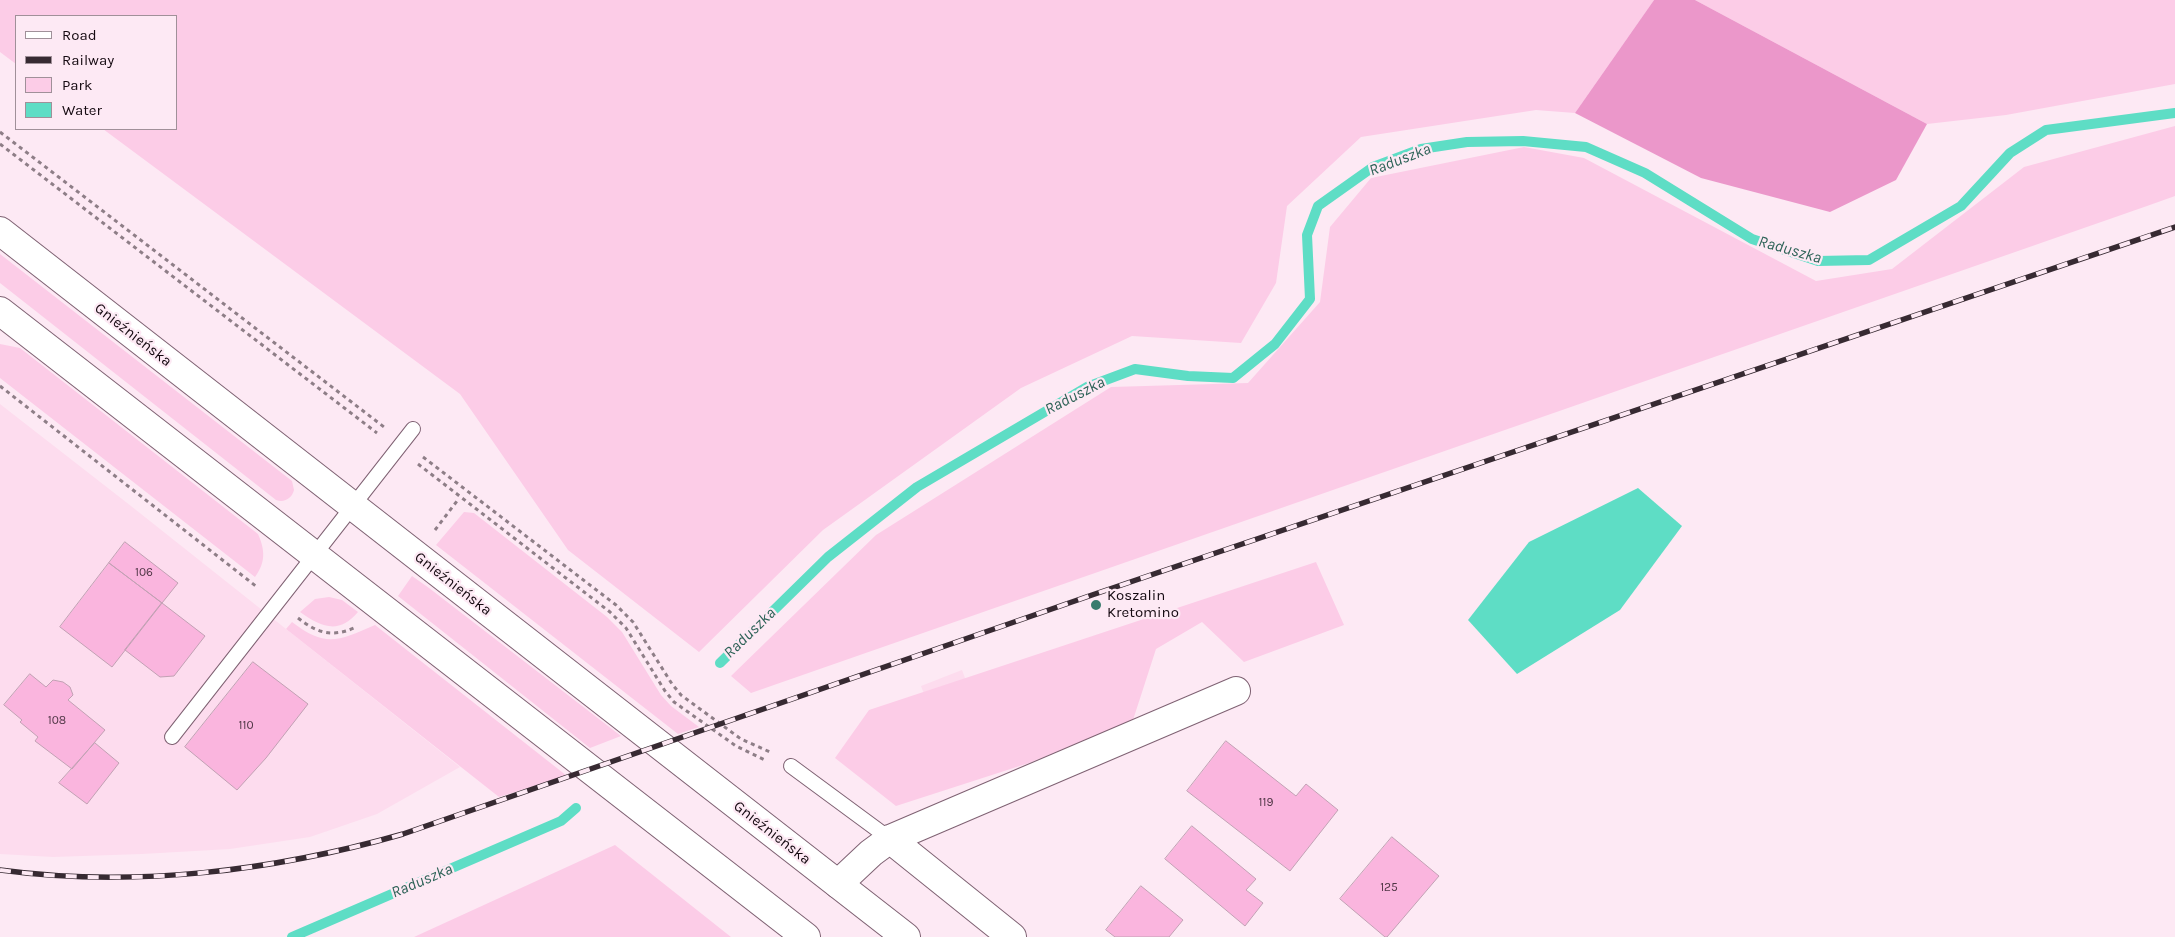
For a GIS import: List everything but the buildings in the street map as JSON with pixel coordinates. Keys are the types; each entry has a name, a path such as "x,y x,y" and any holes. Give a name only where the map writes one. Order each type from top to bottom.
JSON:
{"main road":[{"name":"Gnieźnieńska","path":"0,231 906,937"},
{"path":"0,311 806,937"},
{"path":"838,884 871,853 890,840 1236,691"},
{"path":"890,840 1012,937"}],"lane":[{"path":"172,737 413,429"},
{"path":"791,766 890,840"}],"path":[{"path":"0,386 316,631 339,632 355,627"},
{"path":"434,531 457,501"}],"shaded area":[{"path":"1654,0 1695,0 1927,124 1896,180 1830,212 1701,178 1575,113"},
{"path":"0,404 460,767 377,814 310,837 230,849 142,854 53,857 0,854"},
{"path":"962,670 975,705 934,721 921,686"}],"green space":[{"path":"0,0 1654,0 1575,113 1536,110 1361,137 1287,206 1276,283 1241,343 1132,336 1021,388 823,530 699,652 568,550 460,394 104,130 178,130 178,15 15,15 15,63 0,52"},
{"path":"1695,0 2175,0 2175,84 2006,115 1927,124"},
{"path":"2175,126 2175,196 751,693 731,676 876,535 1111,387 1248,383 1320,302 1330,227 1371,178 1524,147 1584,158 1816,281 1892,269 2024,167"},
{"path":"0,254 292,481 294,490 292,495 285,500 276,500 0,283"},
{"path":"0,344 20,348 258,534 262,545 263,561 255,577 0,378"},
{"path":"464,512 474,513 607,617 622,632 661,695 671,706 699,727 678,734 436,545"},
{"path":"1316,562 1344,625 1244,662 1202,622 1156,649 1133,720 1029,763 896,806 835,758 869,710"},
{"path":"412,576 621,736 590,748 398,596"},
{"path":"329,597 342,600 358,612 344,624 330,626 315,622 300,612 315,599"},
{"path":"292,622 314,636 323,639 341,638 375,625 567,776 499,797 286,629"},
{"path":"615,845 731,937 414,937"}],"water":[{"path":"1638,488 1682,526 1620,610 1517,674 1468,620 1529,542"}],"waterway":[{"name":"Raduszka","path":"720,663 828,557 917,487 1087,387 1135,369 1188,376 1233,378 1275,344 1310,299 1307,235 1318,206 1373,167 1421,149 1467,142 1523,141 1586,147 1645,173 1752,239 1818,261 1869,260 1961,206 2010,153 2046,130 2175,113"},
{"name":"Raduszka","path":"292,937 561,821 576,808"}],"railway":[{"path":"0,870 50,875 101,877 203,873 304,858 403,834 1092,595 2175,227"}],"place":[{"name":"Koszalin Kretomino","path":"1096,605"}]}
